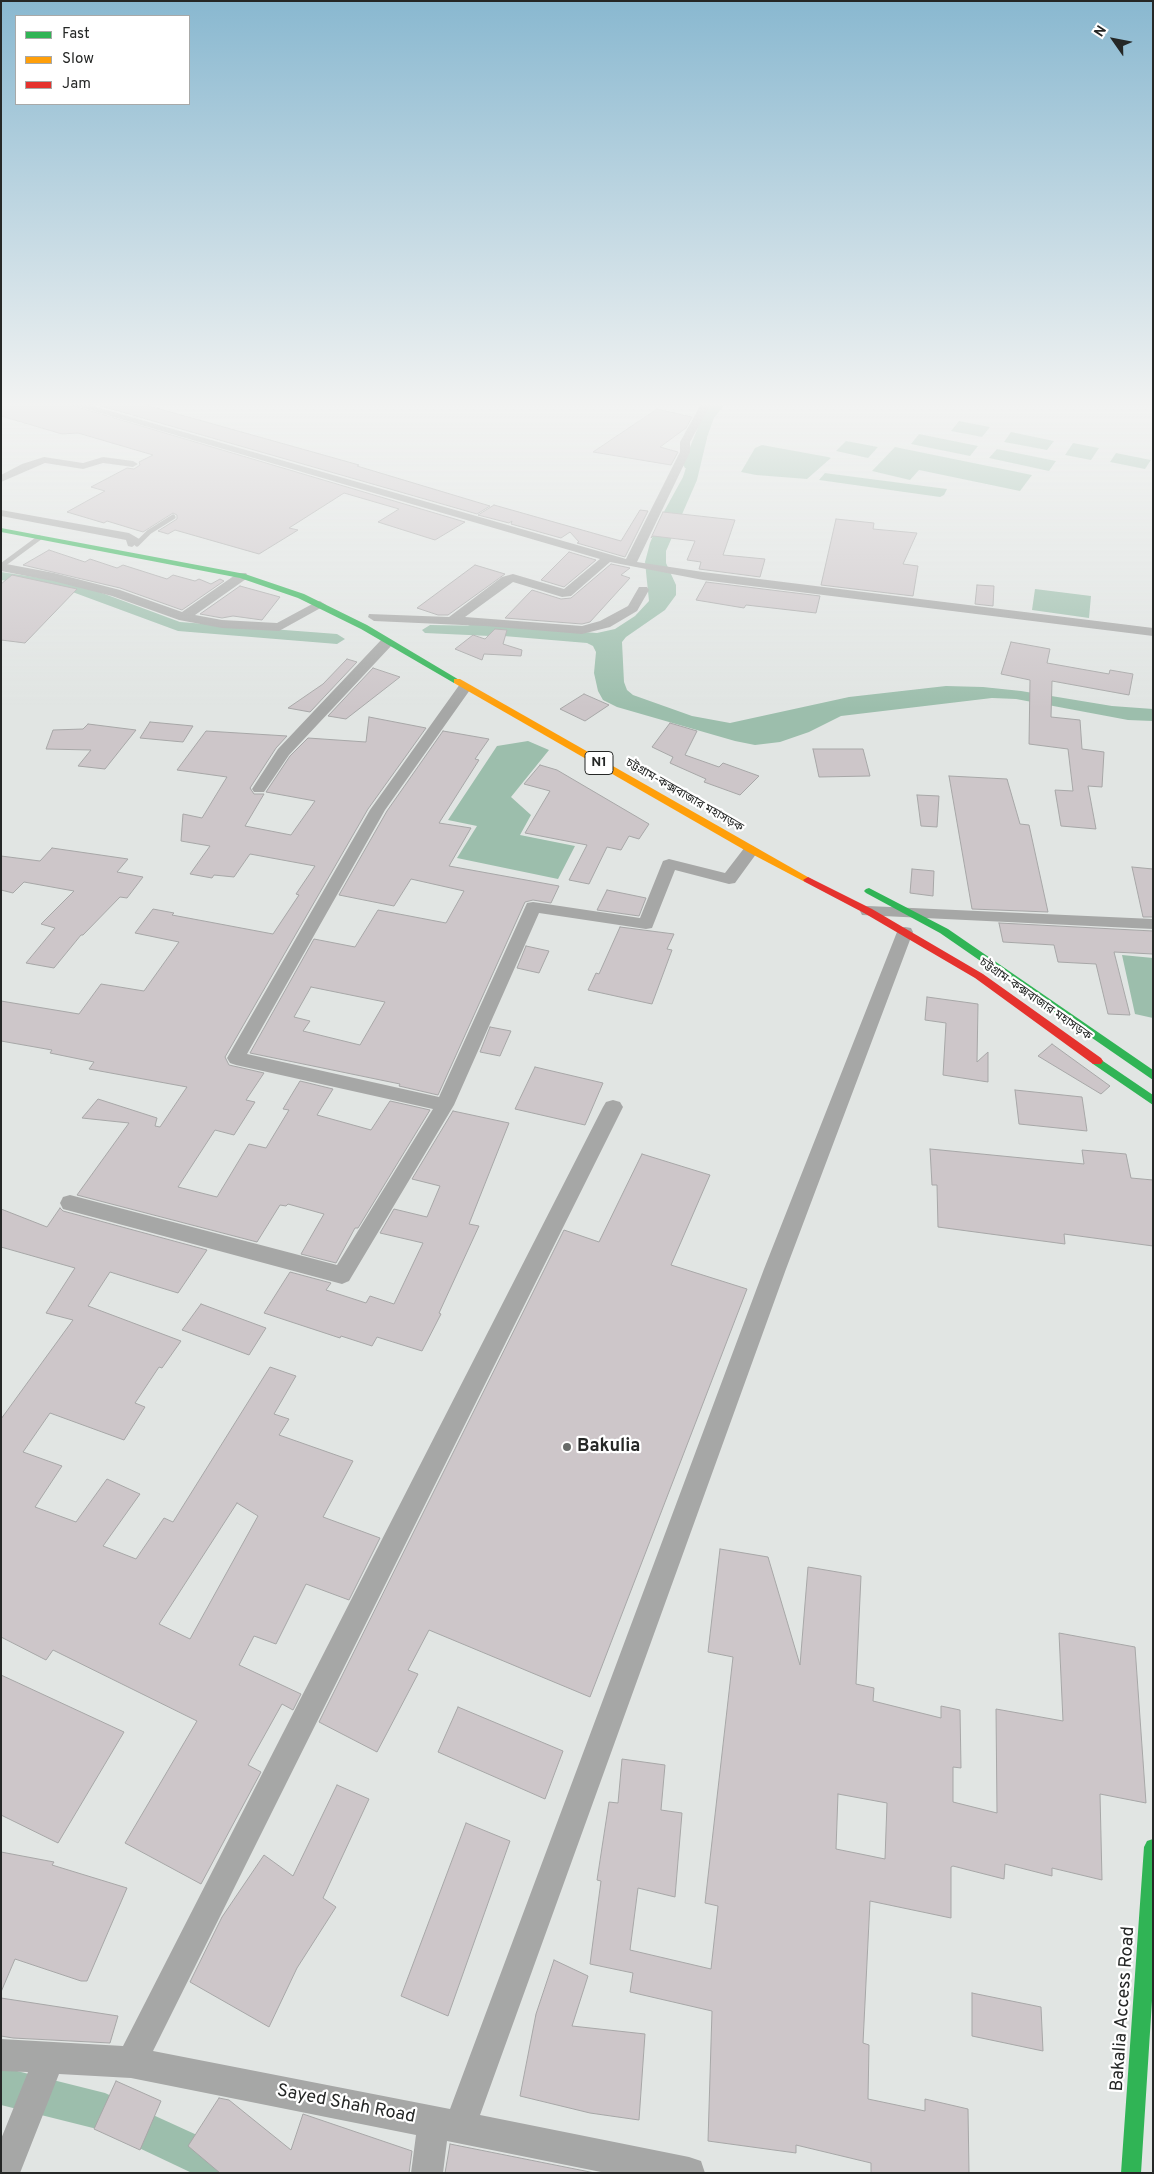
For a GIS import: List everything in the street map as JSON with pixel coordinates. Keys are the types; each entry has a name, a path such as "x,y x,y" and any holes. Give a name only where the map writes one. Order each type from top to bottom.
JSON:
{"main road":[{"name":"চট্টগ্রাম-কক্সবাজার মহাসড়ক","path":"1,519 140,547 242,576 301,596 387,642 751,850 868,910"},
{"name":"চট্টগ্রাম-কক্সবাজার মহাসড়ক","path":"5,532 39,538 140,547"},
{"path":"208,557 288,579"},
{"path":"370,615 398,630"},
{"name":"চট্টগ্রাম-কক্সবাজার মহাসড়ক","path":"859,886 979,976 1153,1101"},
{"name":"চট্টগ্রাম-কক্সবাজার মহাসড়ক","path":"908,922 944,931 1153,1076"},
{"name":"Bakalia Access Road","path":"1130,2173 1153,1847"}],"street":[{"path":"426,505 630,564 1153,632"},
{"path":"630,564 659,505"},
{"path":"1,513 128,537 135,540 140,547"},
{"path":"453,620 506,580 513,578 567,593 608,558"},
{"path":"1,567 54,577 116,593 184,617 222,624 279,626 320,605"},
{"path":"184,617 242,576"},
{"path":"1,580 48,589"},
{"path":"370,615 582,630 593,629 633,608 643,590"},
{"path":"259,789 283,752 387,642"},
{"path":"445,1105 236,1058 378,810 465,687"},
{"path":"70,1203 342,1275 445,1105 533,907 646,924 669,864 729,878 751,850"},
{"path":"868,910 908,922 1153,924"},
{"path":"427,2173 908,922"},
{"path":"131,2062 613,1107"},
{"name":"Sayed Shah Road","path":"1,2055 46,2061 131,2062 689,2173"},
{"path":"7,2166 46,2061"}],"lane":[{"path":"140,547 149,532 173,517"},
{"path":"1,567 39,538"}],"shaded area":[{"path":"667,505 686,505 666,551 666,563 676,585 676,595 665,610 626,637 622,642 624,682 627,690 633,695 692,716 730,723 849,697 946,686 983,687 1021,691 1112,706 1153,709 1153,721 1128,720 1016,699 992,698 841,716 809,732 780,742 755,745 617,707 603,700 598,691 594,673 596,652 593,646 587,643 468,633 461,629 470,625 484,625 597,633 615,629 635,616 649,601 645,562 650,543"},
{"path":"1035,589 1091,596 1089,618 1032,610"},
{"path":"528,741 549,750 511,797 531,815 520,835 575,846 558,879 457,858 477,826 448,820 497,746"},
{"path":"1122,955 1153,958 1153,1018 1135,1014"}],"building":[{"path":"79,505 324,505 289,528 298,530 259,554 175,530 168,534 158,531 177,519 177,515 173,513 143,532 67,512"},
{"path":"387,505 409,505 465,522 435,540 378,522 399,509"},
{"path":"447,505 490,506 477,514"},
{"path":"496,505 621,541 640,510 648,511 625,557 577,543 579,542 570,532 561,538 511,524 512,521 509,523 478,515"},
{"path":"663,512 735,520 723,555 765,559 760,577 699,569 701,562 687,560 695,541 653,536 651,538"},
{"path":"836,519 874,523 873,529 917,533 903,564 918,566 913,596 821,585"},
{"path":"49,550 85,562 90,559 117,568 123,565 167,579 173,575 195,581 199,579 211,584 220,579 224,581 182,610 120,588 23,565"},
{"path":"569,552 596,560 564,587 541,580"},
{"path":"611,564 630,568 621,575 630,578 590,622 582,624 505,618 532,590 561,599 571,598"},
{"path":"475,565 505,574 448,615 438,615 417,608"},
{"path":"12,575 77,589 25,643 1,640 1,584"},
{"path":"706,582 820,596 816,613 746,605 744,608 696,600"},
{"path":"977,585 994,586 993,606 975,604"},
{"path":"240,586 280,597 262,620 233,616 222,618 200,614"},
{"path":"495,629 507,630 503,644 522,650 521,656 484,654 482,660 455,649 473,635 485,639"},
{"path":"1011,642 1050,649 1047,663 1109,674 1110,670 1133,674 1129,695 1052,681 1051,717 1080,720 1082,749 1104,752 1102,787 1088,786 1096,829 1061,826 1055,790 1073,791 1068,749 1029,744 1030,680 1001,674"},
{"path":"347,659 357,662 310,712 288,708 323,684"},
{"path":"373,668 400,677 346,719 328,716"},
{"path":"584,694 609,705 585,721 560,709"},
{"path":"369,717 426,728 368,809 225,1057 229,1065 264,1073 246,1100 255,1102 234,1135 215,1130 178,1187 217,1197 249,1144 266,1148 289,1110 283,1109 300,1081 333,1089 317,1115 371,1130 390,1101 430,1110 358,1228 355,1228 336,1263 301,1254 324,1214 288,1204 286,1206 280,1205 257,1242 77,1195 129,1123 82,1118 98,1099 157,1118 155,1126 160,1127 187,1087 89,1069 94,1062 50,1053 52,1050 1,1041 1,1001 79,1014 101,984 144,991 179,942 135,933 153,909 174,913 172,915 273,934 299,895 296,894 315,866 250,854 234,877 214,875 212,878 190,874 210,846 181,841 183,814 202,818 227,777 177,770 206,731 287,736 276,748 250,788 254,794 264,794 245,826 291,835 315,801 266,792 290,756 308,738 366,742"},
{"path":"150,722 193,726 183,742 140,738"},
{"path":"670,723 697,731 685,755 719,767 723,763 759,776 740,795 704,782 706,779 670,763 673,757 652,747"},
{"path":"88,724 136,730 105,769 78,766 91,750 46,749 53,730 83,729"},
{"path":"443,731 489,739 475,759 479,760 439,823 471,828 449,866 559,886 551,903 533,900 525,902 438,1095 399,1086 400,1084 250,1053 314,939 355,947 378,910 446,923 464,891 411,879 394,906 339,895 387,811","holes":["311,987 385,1002 360,1045 303,1031 310,1021 294,1017"]},
{"path":"813,749 863,749 870,776 819,777"},
{"path":"540,765 557,770 649,824 639,839 629,836 621,850 607,847 589,884 569,880 587,845 525,833 550,791 524,784"},
{"path":"949,776 1007,779 1020,824 1029,825 1048,912 972,909"},
{"path":"917,795 939,796 937,827 921,826"},
{"path":"52,848 128,859 117,872 143,877 127,898 120,897 81,935 54,968 26,963 55,928 41,924 74,891 24,882 13,893 1,890 1,856 40,861"},
{"path":"1132,867 1153,869 1153,917 1143,917"},
{"path":"912,869 934,871 933,896 910,893"},
{"path":"607,890 646,898 639,916 597,910"},
{"path":"999,923 1153,931 1153,954 1114,952 1130,1015 1108,1014 1096,964 1058,962 1054,945 1003,942"},
{"path":"620,927 674,934 667,949 672,950 652,1004 588,990 596,973 599,974"},
{"path":"526,946 549,951 539,973 517,968"},
{"path":"927,997 978,1004 977,1062 988,1052 988,1082 943,1075 946,1023 925,1020"},
{"path":"490,1027 511,1031 500,1056 480,1052"},
{"path":"1052,1044 1110,1086 1101,1094 1038,1056"},
{"path":"535,1067 603,1083 585,1125 515,1109"},
{"path":"1015,1090 1082,1097 1087,1131 1019,1124"},
{"path":"453,1111 509,1123 469,1224 479,1226 439,1313 441,1314 422,1351 377,1337 372,1346 341,1336 340,1338 264,1313 290,1272 331,1283 326,1290 366,1303 370,1296 394,1304 423,1243 380,1233 394,1209 427,1217 440,1186 412,1179"},
{"path":"930,1149 1084,1164 1082,1150 1126,1154 1131,1178 1153,1180 1153,1246 1064,1234 1065,1244 938,1227 937,1185 932,1185"},
{"name":"Bakulia","path":"642,1154 710,1175 671,1265 747,1289 590,1697 429,1630 408,1670 418,1674 377,1752 319,1722 564,1230 599,1242"},
{"path":"60,1208 63,1211 207,1250 178,1293 110,1272 88,1306 181,1341 162,1368 159,1367 135,1403 145,1407 124,1440 50,1413 23,1452 62,1466 35,1507 76,1522 107,1479 140,1494 103,1546 136,1559 164,1518 173,1522 270,1367 296,1376 274,1414 289,1419 279,1435 353,1461 323,1517 380,1538 349,1600 306,1584 276,1644 254,1636 239,1665 301,1694 293,1710 282,1704 248,1765 261,1772 201,1884 125,1843 197,1721 53,1650 46,1660 1,1637 1,1419 73,1320 46,1313 75,1268 1,1247 1,1209 47,1227","holes":["237,1503 258,1516 190,1639 159,1624"]},
{"path":"201,1304 266,1328 249,1355 182,1330"},
{"path":"720,1549 768,1557 800,1665 808,1567 861,1576 856,1684 874,1688 873,1701 941,1718 941,1706 960,1710 961,1768 953,1767 953,1802 997,1813 996,1709 1063,1721 1059,1633 1135,1647 1146,1803 1100,1794 1102,1880 1052,1868 1052,1876 1005,1864 1004,1879 953,1866 951,1867 951,1918 870,1901 863,2043 869,2045 868,2099 925,2111 925,2099 968,2109 969,2173 871,2173 871,2163 796,2145 796,2153 708,2141 712,2011 630,1992 633,1973 590,1964 601,1881 597,1880 609,1802 618,1803 622,1759 665,1765 661,1810 682,1813 675,1897 638,1888 630,1950 711,1969 718,1906 705,1903 733,1657 708,1652","holes":["838,1794 887,1803 885,1859 836,1849"]},
{"path":"1,1675 124,1732 58,1843 1,1815"},
{"path":"458,1707 563,1751 545,1799 438,1752"},
{"path":"337,1785 369,1799 323,1898 336,1907 297,1968 269,2027 190,1982 222,1917 264,1855 293,1876"},
{"path":"466,1823 510,1841 448,2016 401,1996"},
{"path":"1,1852 54,1862 52,1865 127,1888 87,1981 81,1981 15,1959 1,1992"},
{"path":"554,1960 588,1976 572,2026 645,2034 639,2120 590,2113 520,2096 536,2014"},
{"path":"972,1993 1041,2007 1043,2051 972,2036"},
{"path":"1,1998 118,2016 110,2043 13,2038 1,2036"},
{"path":"116,2081 161,2101 140,2150 94,2129"},
{"path":"219,2098 229,2100 291,2150 303,2114 412,2151 409,2173 220,2173 188,2146"},
{"path":"450,2144 595,2173 445,2173"}],"waterway":[{"path":"1,576 70,586 178,626 337,639"},
{"path":"430,630 490,631"},
{"path":"1,2086 105,2112 229,2170"}],"traffic: fast":[{"path":"1,530 242,576 301,596 364,627 457,681"},
{"path":"869,891 944,931 1153,1076"},
{"path":"1097,1061 1153,1101"},
{"path":"1131,2173 1153,1847"}],"traffic: slow":[{"path":"457,681 751,850 808,880"}],"traffic: jam":[{"path":"808,880 868,911 979,976 1097,1061"}],"place":[{"name":"Bakulia","path":"567,1447"}]}
